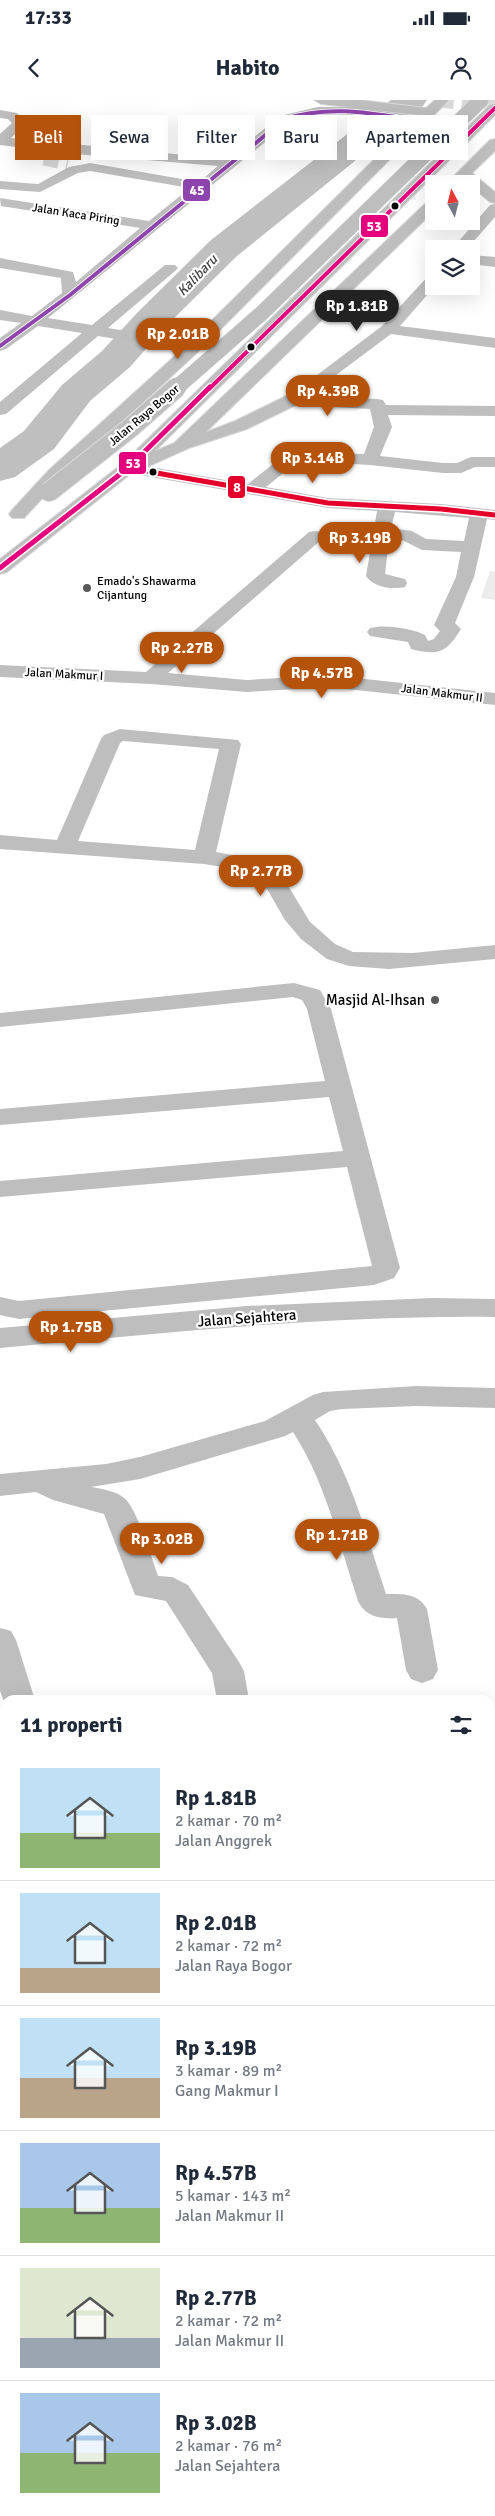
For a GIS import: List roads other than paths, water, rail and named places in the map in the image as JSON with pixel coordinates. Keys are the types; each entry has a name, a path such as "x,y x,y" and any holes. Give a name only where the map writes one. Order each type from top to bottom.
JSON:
{"main road":[{"path":"333,100 410,115"},
{"name":"Jalan Raya Bogor","path":"418,115 442,100"},
{"name":"Jalan Raya Bogor","path":"374,160 194,347 105,426 12,519 129,429 262,313 481,100"},
{"name":"Jalan Raya Bogor","path":"0,568 131,465 495,108"},
{"path":"0,346 70,295 228,163 285,119 293,115 331,110 380,110"},
{"path":"0,114 12,116 20,123 1,140"},
{"path":"1,140 48,153 182,157 228,163"},
{"path":"495,143 464,173 495,198"},
{"path":"479,159 495,156"},
{"path":"68,162 84,168 100,168 200,186"},
{"path":"0,185 40,188 84,168"},
{"name":"Jalan Kaca Piring","path":"0,202 152,226"},
{"path":"471,240 481,233 495,208"},
{"name":"Jalan Raya Bogor","path":"131,465 180,447 425,212"},
{"path":"480,260 495,262"},
{"path":"0,263 68,275 70,295"},
{"path":"0,410 170,268"},
{"path":"180,447 241,425 292,400 388,329 425,288"},
{"path":"0,315 194,347"},
{"path":"388,329 495,343"},
{"path":"292,400 377,404 383,427 370,460"},
{"path":"380,410 495,411"},
{"path":"251,490 294,456 370,460 453,469 461,468 471,462 495,462"},
{"path":"131,465 251,490 328,503 487,514 472,547 465,577 444,624 451,628 439,648 418,645 418,638 415,637 377,632"},
{"path":"387,506 381,533 376,578 398,583"},
{"path":"381,533 406,536 422,544 472,547"},
{"path":"151,678 315,536"},
{"name":"Jalan Makmur I","path":"0,671 151,678"},
{"name":"Jalan Makmur II","path":"151,678 247,686 328,681 495,699"},
{"path":"64,848 111,739 120,735 231,744 204,857"},
{"path":"0,842 204,857 261,867 268,872 284,902 302,927 336,954 392,962 495,952"},
{"path":"0,1020 294,990 312,995 319,1009 386,1268 384,1272 374,1276 19,1310 0,1306"},
{"path":"0,1117 339,1088"},
{"path":"0,1189 357,1158"},
{"name":"Jalan Sejahtera","path":"0,1338 173,1322 312,1313 410,1308 495,1308"},
{"path":"0,1485 106,1475 140,1468 275,1429 298,1418 323,1402 342,1398 416,1396 495,1398"},
{"path":"298,1418 319,1449 330,1473 358,1550 373,1601 380,1606 405,1605 411,1609 422,1670"},
{"path":"38,1480 63,1492 109,1502 116,1507 129,1537 146,1587 172,1589 177,1593 228,1671 232,1695"},
{"path":"0,1640 18,1695"}],"waterway":[{"name":"Kalibaru","path":"0,468 39,440 76,393 116,359 150,321 224,248 411,100"}],"tunnel":[{"path":"439,100 495,106"},
{"path":"54,160 68,163"}],"place":[{"name":"Emado's Shawarma Cijantung","path":"87,588"},
{"name":"Masjid Al-Ihsan","path":"435,1000"}]}
